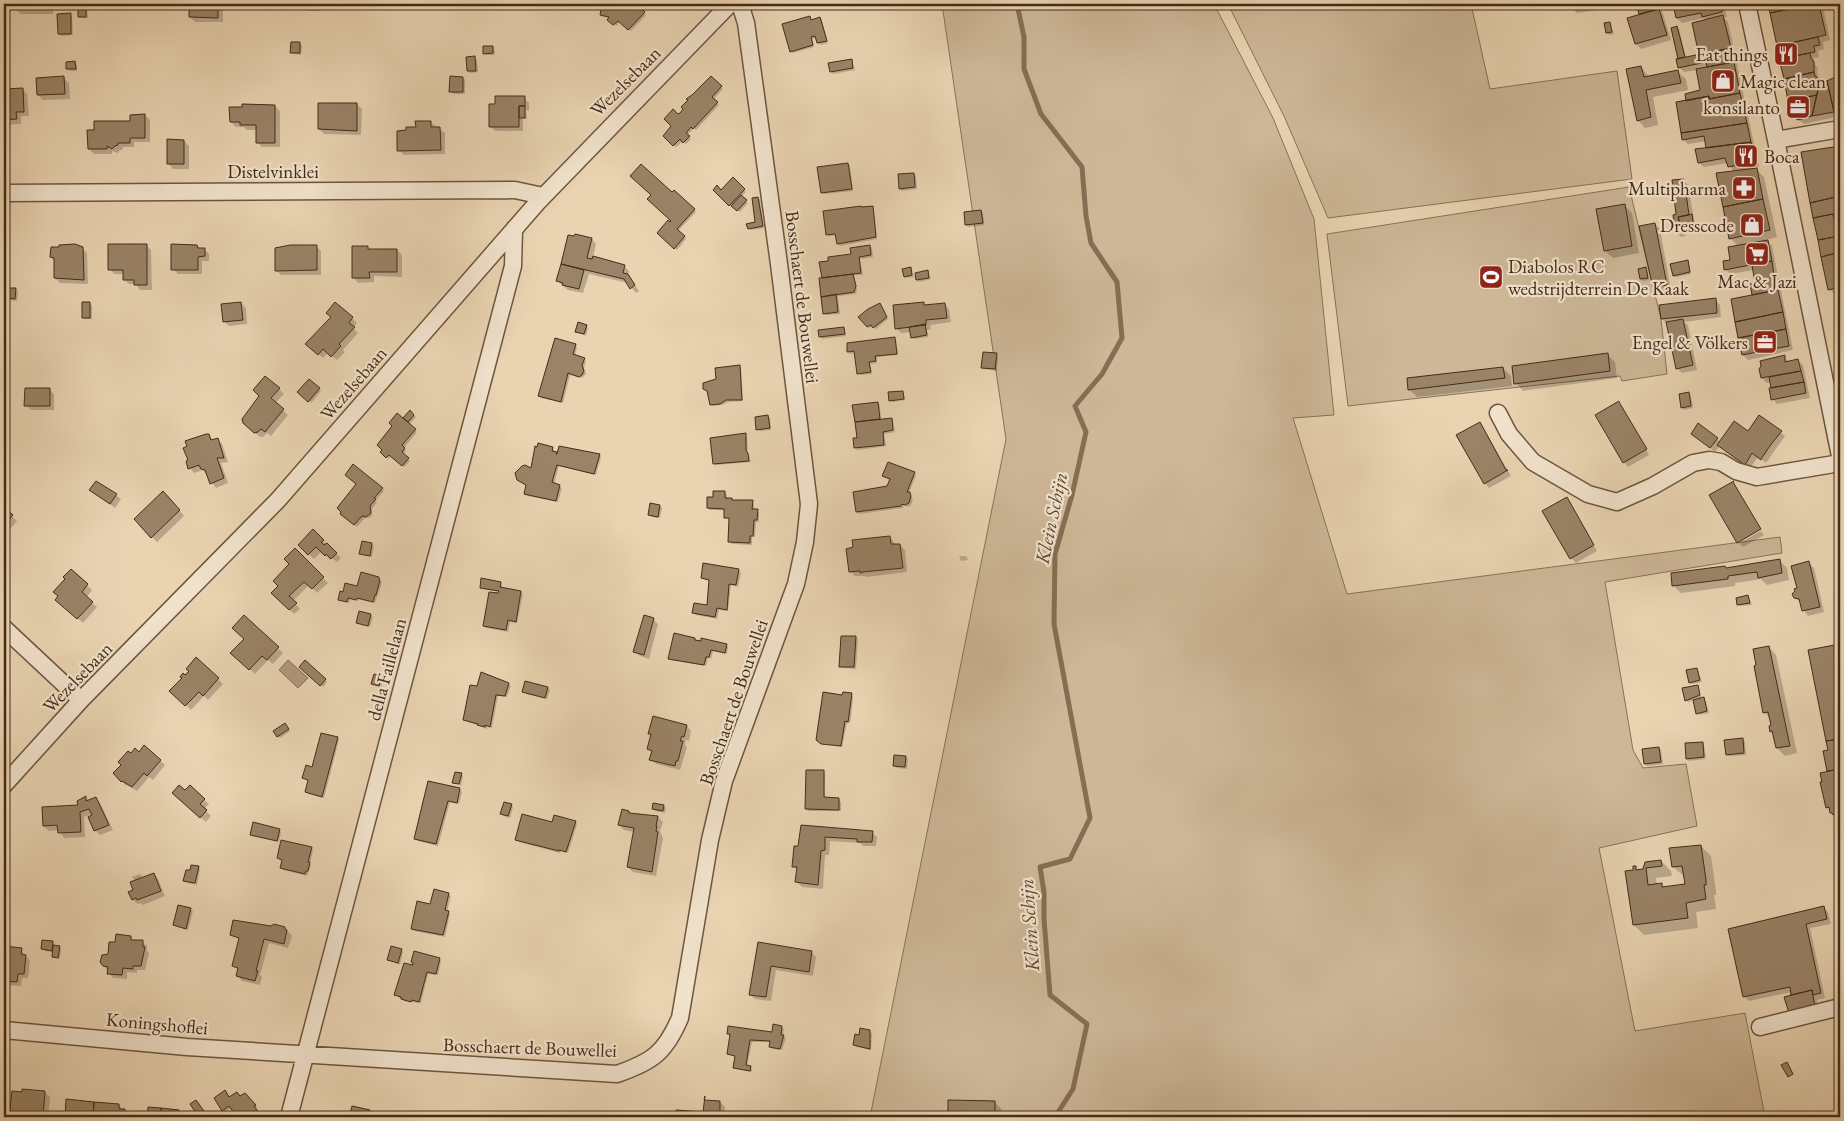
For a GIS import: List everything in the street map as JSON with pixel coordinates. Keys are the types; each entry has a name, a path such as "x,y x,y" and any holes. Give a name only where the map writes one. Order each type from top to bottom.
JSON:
{"street":[{"name":"Wezelsebaan","path":"4,785 81,700 278,500 543,196 730,4"},
{"name":"Bosschaert de Bouwellei","path":"306,1055 617,1074 640,1066 660,1052 672,1037 680,1018 710,840 724,781 796,584 806,542 809,504 746,23 740,4"},
{"path":"1747,4 1840,456"},
{"path":"1776,140 1840,129"},
{"name":"Distelvinklei","path":"4,193 515,190 543,196"},
{"name":"della Faillelaan","path":"289,1117 512,266 514,229"},
{"path":"1498,413 1509,434 1533,462 1588,494 1617,502 1653,486 1693,463 1709,460 1721,462 1736,471 1757,477 1840,463"},
{"path":"4,628 81,700"},
{"path":"1760,1027 1840,1007"},
{"name":"Koningshoflei","path":"4,1030 187,1047 306,1055"}],"shaded area":[{"path":"942,4 1214,4 1273,118 1314,219 1334,415 1293,418 1347,594 1780,537 1782,553 1605,582 1633,750 1643,768 1686,764 1697,826 1599,848 1635,1031 1745,1013 1765,1117 870,1117 1006,439"},
{"path":"1228,4 1471,4 1490,89 1617,71 1632,179 1328,218 1284,116"},
{"name":"Diabolos RC wedstrijdterrein De Kaak","path":"1629,187 1661,319 1667,374 1622,381 1620,376 1348,406 1327,234"},
{"path":"288,660 308,678 298,688 279,670"}],"building":[{"path":"15,4 49,4 49,9 15,9"},
{"path":"189,4 218,4 218,18 189,17"},
{"path":"602,4 636,4 645,12 628,30 618,21 613,25 607,20 609,17 600,15"},
{"path":"1571,4 1595,4 1595,5 1571,9"},
{"path":"1636,4 1657,4 1659,9 1639,14"},
{"path":"1698,4 1721,4 1722,12 1702,17 1701,13 1676,18 1674,9"},
{"path":"1768,4 1814,4 1770,13"},
{"path":"1819,4 1826,35 1777,46 1770,13"},
{"path":"78,5 86,5 86,17 78,17"},
{"path":"1659,9 1667,35 1635,44 1627,18"},
{"path":"71,13 71,34 58,34 57,14"},
{"path":"1723,15 1731,48 1699,55 1692,23"},
{"path":"810,16 811,20 820,17 827,41 817,43 815,36 811,37 813,45 790,52 782,24"},
{"path":"1610,22 1612,32 1606,33 1604,23"},
{"path":"1677,26 1685,57 1678,59 1671,28"},
{"path":"1818,37 1820,45 1814,46 1815,52 1779,59 1777,46"},
{"path":"291,42 300,42 300,53 290,53"},
{"path":"483,46 493,46 493,53 483,54"},
{"path":"1731,48 1734,62 1707,67 1706,62 1678,68 1676,59"},
{"path":"1810,53 1814,62 1814,72 1784,79 1779,59"},
{"path":"475,56 476,71 467,71 466,57"},
{"path":"852,59 853,68 830,72 828,63"},
{"path":"75,61 76,69 66,69 66,62"},
{"path":"1734,62 1740,93 1709,99 1709,96 1686,101 1685,94 1700,90 1696,69"},
{"path":"1641,66 1644,77 1678,70 1681,83 1646,90 1651,117 1637,121 1626,69"},
{"path":"1814,72 1815,76 1820,79 1817,95 1788,101 1784,79"},
{"path":"64,76 65,94 37,95 36,78"},
{"path":"450,76 463,77 463,92 449,92"},
{"path":"711,76 722,86 712,97 718,102 693,129 691,127 686,133 690,136 683,143 680,139 673,146 663,136 671,126 664,119 673,109 678,114 680,113 683,109 681,107 688,100 686,99"},
{"path":"1835,77 1840,78 1840,111 1834,112 1827,81"},
{"path":"1820,79 1827,81 1834,112 1812,116"},
{"path":"23,88 24,112 16,112 17,119 4,120 4,89"},
{"path":"1740,93 1747,123 1681,133 1676,102 1709,96 1709,99"},
{"path":"1817,95 1812,116 1798,120 1792,116 1789,101"},
{"path":"495,96 525,96 525,106 519,106 519,127 489,127 489,104 495,104"},
{"path":"318,103 357,103 357,131 318,129"},
{"path":"242,104 275,105 275,143 256,143 256,125 240,125 240,122 230,122 229,107 242,107"},
{"path":"519,106 525,106 525,118 519,118"},
{"path":"145,114 145,138 130,138 130,143 118,143 112,149 107,146 107,149 88,149 87,130 94,130 94,121 130,121 130,115"},
{"path":"415,121 431,121 431,127 440,127 441,150 397,151 397,131 406,130 406,127 416,127"},
{"path":"1747,123 1751,142 1706,148 1704,136 1682,140 1681,133"},
{"path":"167,139 184,140 184,164 167,164"},
{"path":"1751,142 1755,162 1728,167 1725,158 1698,163 1695,149"},
{"path":"1840,146 1840,196 1810,203 1801,152"},
{"path":"848,163 852,189 821,193 817,167"},
{"path":"641,164 672,192 674,190 695,209 677,229 685,236 674,249 657,233 668,220 671,221 647,199 651,195 630,176"},
{"path":"1757,168 1763,199 1723,207 1716,173"},
{"path":"914,173 915,187 899,189 898,174"},
{"path":"733,177 745,189 729,206 713,190 717,185 721,190"},
{"path":"1684,179 1689,215 1678,217 1682,231 1675,232 1673,215 1676,214 1672,180"},
{"path":"741,195 747,200 737,211 731,206"},
{"path":"1840,196 1840,220 1835,221 1833,214 1813,218 1810,203"},
{"path":"758,197 763,226 748,229 746,224 755,222 752,198"},
{"path":"1763,199 1770,230 1729,239 1723,207"},
{"path":"1625,204 1632,246 1604,251 1596,209"},
{"path":"873,206 876,237 837,244 835,234 826,235 823,211"},
{"path":"981,210 983,223 965,225 964,212"},
{"path":"1692,214 1694,229 1682,231 1678,217"},
{"path":"1833,214 1835,221 1840,220 1840,236 1818,240 1813,218"},
{"path":"1655,223 1667,285 1653,288 1639,226"},
{"path":"575,234 592,238 587,258 592,259 593,256 625,265 623,273 628,274 635,285 630,289 624,279 561,264 568,235 574,236"},
{"path":"1840,236 1840,252 1821,257 1818,240"},
{"path":"1768,240 1772,261 1724,270 1723,261 1730,260 1728,247"},
{"path":"75,244 83,247 84,280 54,278 54,258 50,257 51,247"},
{"path":"108,244 147,244 147,285 134,285 134,280 123,280 123,270 108,270"},
{"path":"171,244 197,245 198,248 205,248 205,256 198,257 198,270 171,270"},
{"path":"290,245 317,245 317,270 275,271 275,248"},
{"path":"870,245 871,255 859,257 861,273 822,278 819,262 828,261 828,257 851,254 850,248"},
{"path":"352,246 368,246 368,249 397,249 397,272 369,272 370,278 352,278"},
{"path":"1840,252 1840,287 1828,290 1821,257"},
{"path":"1688,260 1690,272 1673,276 1670,264"},
{"path":"1772,261 1776,290 1752,295 1750,284 1755,283 1752,265"},
{"path":"561,264 584,270 579,289 562,285 563,283 556,281"},
{"path":"911,267 912,275 904,277 902,269"},
{"path":"1646,267 1648,278 1640,279 1638,269"},
{"path":"928,270 929,278 916,280 915,273"},
{"path":"853,274 856,286 854,292 821,297 819,278"},
{"path":"7,288 16,288 15,299 6,298"},
{"path":"1778,290 1783,312 1735,322 1731,299"},
{"path":"836,294 838,312 823,314 821,297"},
{"path":"1716,298 1717,313 1661,319 1659,305"},
{"path":"82,302 90,302 90,318 82,318"},
{"path":"241,302 243,320 223,322 221,304"},
{"path":"335,302 353,317 349,323 355,327 339,344 341,346 331,357 323,349 318,355 305,344 331,317 326,313"},
{"path":"924,302 924,305 945,303 947,318 926,320 926,325 895,329 893,305"},
{"path":"880,303 887,317 873,328 871,325 867,327 858,317"},
{"path":"1783,312 1786,329 1738,338 1735,322"},
{"path":"1683,319 1693,365 1676,369 1666,322"},
{"path":"578,322 587,325 584,334 575,332"},
{"path":"925,324 927,335 911,338 909,327"},
{"path":"844,327 845,334 819,337 818,330"},
{"path":"1786,329 1789,346 1742,355 1738,338"},
{"path":"895,337 897,354 875,356 876,361 869,362 871,372 857,374 854,351 847,352 847,343"},
{"path":"555,338 576,344 573,354 585,358 582,365 584,371 582,375 579,377 568,373 561,402 538,396"},
{"path":"983,352 997,353 995,369 981,368"},
{"path":"1608,353 1610,371 1514,384 1512,366"},
{"path":"1785,355 1785,362 1798,359 1801,371 1761,378 1760,361"},
{"path":"740,365 742,400 726,400 720,404 710,405 707,391 703,389 703,383 716,379 715,368"},
{"path":"1503,367 1505,378 1408,390 1407,378"},
{"path":"1801,371 1804,382 1771,388 1769,377"},
{"path":"265,376 280,388 271,398 284,409 265,432 261,429 254,433 243,423 242,419 259,396 253,390"},
{"path":"309,379 320,388 308,402 297,392"},
{"path":"1804,382 1806,393 1771,400 1769,388"},
{"path":"25,388 50,388 50,406 24,406"},
{"path":"903,391 904,399 889,401 888,392"},
{"path":"1689,392 1691,406 1681,408 1679,394"},
{"path":"1619,401 1647,449 1623,463 1595,415"},
{"path":"878,402 880,419 855,422 852,405"},
{"path":"410,410 414,415 408,422 403,418"},
{"path":"397,413 416,429 402,445 405,448 402,452 409,458 402,466 389,455 386,458 380,452 382,450 377,445 392,426 389,423"},
{"path":"768,415 770,428 756,430 755,417"},
{"path":"1759,415 1782,431 1761,460 1752,453 1745,465 1717,445 1734,421 1748,431"},
{"path":"892,418 893,430 883,432 884,445 854,448 853,438 857,438 855,422"},
{"path":"1480,422 1506,470 1508,470 1484,484 1456,435"},
{"path":"1698,423 1718,438 1710,448 1691,434"},
{"path":"746,433 746,451 749,461 713,464 710,438"},
{"path":"209,434 211,440 218,438 224,458 217,458 224,478 210,484 205,470 201,469 199,465 188,469 186,461 188,460 183,448 187,446 185,441"},
{"path":"538,443 553,447 552,451 557,452 556,454 557,454 559,446 600,454 594,474 557,465 552,482 560,485 556,501 524,494 526,485 517,480 515,473 525,465 531,468 535,446 537,447"},
{"path":"888,462 915,472 907,492 910,492 911,496 909,503 902,504 901,506 856,512 853,492 887,486 890,479 882,476"},
{"path":"353,464 383,488 370,506 371,513 366,517 362,516 354,525 340,514 341,512 337,508 356,484 345,475"},
{"path":"96,481 117,494 110,504 89,490"},
{"path":"1734,481 1761,529 1737,543 1709,495"},
{"path":"163,491 180,510 151,538 134,519"},
{"path":"713,491 725,491 725,498 732,498 732,500 753,500 752,509 758,509 757,520 754,520 753,536 750,536 750,543 728,542 729,518 724,518 724,509 707,508 707,497 713,497"},
{"path":"1567,497 1594,545 1570,559 1542,511"},
{"path":"650,503 660,505 658,517 648,515"},
{"path":"4,507 13,515 4,526"},
{"path":"313,529 324,540 321,542 324,545 327,543 337,553 331,559 316,547 308,555 298,545"},
{"path":"890,536 891,544 900,544 903,568 860,573 860,571 849,572 846,549 853,547 852,540"},
{"path":"362,541 372,543 370,556 359,554"},
{"path":"295,548 324,577 312,589 304,582 289,596 297,603 289,610 271,593 278,586 273,581 289,564 284,559"},
{"path":"1780,559 1782,573 1758,578 1757,572 1728,576 1728,579 1672,586 1671,573 1725,566 1726,568"},
{"path":"1809,561 1820,607 1802,611 1799,599 1794,598 1792,594 1795,591 1794,589 1797,588 1791,566"},
{"path":"703,563 739,569 736,585 729,584 727,610 717,608 715,617 692,613 694,603 707,605 709,580 701,578"},
{"path":"71,569 88,584 82,592 93,602 77,619 55,600 58,596 53,592"},
{"path":"361,572 379,577 380,580 373,602 357,598 356,600 348,598 347,602 338,600 340,591 343,592 345,583 357,586"},
{"path":"481,578 501,582 500,587 521,591 516,622 508,620 506,630 483,626 489,592 498,593 499,591 480,588"},
{"path":"1748,595 1750,603 1737,605 1736,598"},
{"path":"359,611 371,614 368,626 356,623"},
{"path":"244,615 279,647 267,660 262,656 249,670 230,653 244,639 232,628"},
{"path":"644,615 654,618 644,655 633,652"},
{"path":"674,633 695,638 695,640 701,641 701,638 727,644 725,653 711,650 709,657 706,657 704,665 668,659"},
{"path":"841,636 856,636 854,667 839,667"},
{"path":"1840,644 1840,739 1826,741 1808,650"},
{"path":"1769,646 1790,746 1776,748 1772,731 1770,732 1769,726 1771,725 1768,712 1763,713 1754,666 1756,665 1753,649"},
{"path":"196,657 219,678 203,696 199,692 185,706 169,691 182,678 180,677 183,673 185,675 189,671 186,669"},
{"path":"305,660 326,679 320,686 299,667"},
{"path":"1697,668 1700,680 1689,683 1686,670"},
{"path":"481,672 509,683 505,696 496,695 490,727 463,720 470,685 477,686"},
{"path":"374,674 382,676 379,686 371,684"},
{"path":"525,681 548,687 545,698 522,692"},
{"path":"1698,685 1700,695 1685,701 1682,688"},
{"path":"823,692 842,695 843,692 852,693 848,722 845,721 841,746 821,744 816,740"},
{"path":"1704,697 1707,711 1696,714 1693,700"},
{"path":"653,716 687,725 684,737 682,736 680,741 683,741 675,766 649,760 652,751 647,749 651,734 648,734"},
{"path":"285,723 289,729 277,737 273,731"},
{"path":"321,733 338,737 322,797 305,792 308,780 302,778 306,765 312,767"},
{"path":"1743,738 1744,753 1726,755 1724,740"},
{"path":"1840,739 1840,769 1827,771 1823,751 1828,750 1826,741"},
{"path":"1703,742 1704,757 1686,759 1685,743"},
{"path":"144,745 161,760 147,776 144,773 132,787 121,782 113,773 121,765 118,762 128,751 131,753 135,748 139,752"},
{"path":"1659,747 1661,762 1644,764 1642,749"},
{"path":"894,755 906,756 905,767 893,766"},
{"path":"1840,769 1840,813 1833,815 1830,813 1829,807 1826,808 1820,782 1822,782 1820,773"},
{"path":"806,770 824,770 824,797 839,798 839,810 805,809"},
{"path":"455,772 462,773 459,784 452,783"},
{"path":"428,781 460,788 457,803 448,801 436,844 414,839"},
{"path":"179,785 185,790 190,785 205,799 200,804 207,810 200,818 172,793"},
{"path":"86,796 86,801 96,797 109,825 94,831 88,817 92,815 89,809 80,812 81,832 58,833 57,825 43,826 42,807 78,805 77,801"},
{"path":"504,802 512,804 508,816 500,814"},
{"path":"653,803 664,805 663,811 652,809"},
{"path":"622,809 629,811 629,813 658,816 656,831 658,832 652,872 627,867 634,828 618,825"},
{"path":"522,814 552,822 554,815 576,821 566,852 515,840"},
{"path":"253,822 280,829 277,841 250,835"},
{"path":"801,825 873,831 872,842 857,842 857,839 825,837 825,850 821,851 818,885 795,882 797,867 792,867 794,846 798,846"},
{"path":"281,840 312,847 308,871 305,874 280,868 282,860 277,858"},
{"path":"1701,845 1706,880 1706,885 1704,885 1706,899 1686,903 1688,918 1633,925 1625,871 1633,870 1633,866 1636,866 1636,870 1643,869 1645,862 1661,860 1662,866 1646,868 1648,885 1662,883 1662,887 1685,884 1682,866 1672,867 1669,848"},
{"path":"191,865 199,866 195,883 183,881 186,870 190,870"},
{"path":"154,873 161,891 132,900 128,892 133,890 130,882"},
{"path":"434,889 449,893 445,910 449,911 443,935 411,929 417,901 430,904"},
{"path":"178,905 191,908 186,929 173,925"},
{"path":"1824,906 1827,919 1806,924 1821,993 1813,995 1812,990 1791,995 1790,987 1743,997 1728,929"},
{"path":"233,920 271,926 274,924 285,927 287,930 284,944 264,939 255,981 236,976 238,968 232,966 239,938 230,935"},
{"path":"116,934 131,936 131,940 143,940 143,947 145,947 141,966 133,966 133,969 123,968 122,975 107,974 108,967 103,966 100,962 102,955 108,954 109,942 115,942"},
{"path":"42,940 53,941 52,951 41,949"},
{"path":"758,942 812,951 809,972 771,966 766,997 749,995"},
{"path":"53,945 60,946 58,958 52,957"},
{"path":"4,946 22,948 21,954 26,955 24,974 18,974 17,982 4,981"},
{"path":"391,946 402,949 398,963 387,960"},
{"path":"414,951 440,958 436,974 427,972 419,1002 412,1000 411,1002 394,995 404,963 413,965 411,962"},
{"path":"1812,990 1815,1007 1789,1013 1784,997"},
{"path":"773,1024 782,1026 781,1035 784,1035 780,1049 769,1047 770,1041 750,1040 746,1065 751,1066 750,1071 733,1068 735,1056 727,1054 730,1034 727,1034 728,1026 772,1032"},
{"path":"860,1028 870,1030 870,1049 853,1045 855,1034 859,1035"},
{"path":"1787,1062 1793,1074 1788,1077 1781,1065"},
{"path":"22,1089 45,1091 43,1117 12,1117 7,1115 8,1110 10,1110 12,1091 22,1092"},
{"path":"225,1090 229,1097 237,1092 240,1096 245,1093 256,1105 254,1106 262,1117 237,1117 229,1106 222,1111 214,1098"},
{"path":"66,1099 94,1102 93,1117 65,1117"},
{"path":"196,1100 204,1111 198,1116 190,1104"},
{"path":"704,1100 720,1101 720,1112 704,1112 704,1115 718,1115 718,1117 675,1117 676,1110 703,1112"},
{"path":"948,1100 995,1101 995,1117 948,1117"},
{"path":"94,1102 119,1104 119,1109 125,1109 124,1117 93,1117"},
{"path":"352,1106 370,1110 369,1113 383,1117 349,1117"},
{"path":"148,1107 161,1108 161,1117 147,1117"},
{"path":"161,1108 179,1110 178,1117 161,1117"}],"waterway":[{"name":"Klein Schijn","path":"1017,4 1024,37 1024,69 1041,114 1082,167 1086,216 1091,243 1117,282 1122,338 1102,374 1075,406 1086,432 1072,495 1055,554 1054,624 1090,818 1070,859 1040,867 1044,892 1044,919 1050,995 1087,1024 1073,1089 1055,1117"}],"place":[{"name":"Eat things","path":"1786,54"},
{"name":"Magic clean","path":"1723,81"},
{"name":"konsilanto","path":"1798,107"},
{"name":"Boca","path":"1746,156"},
{"name":"Multipharma","path":"1744,188"},
{"name":"Dresscode","path":"1752,225"},
{"name":"Mac & Jazi","path":"1757,254"},
{"name":"Diabolos RC wedstrijdterrein De Kaak","path":"1491,277"},
{"name":"Engel & Völkers","path":"1765,342"}]}
